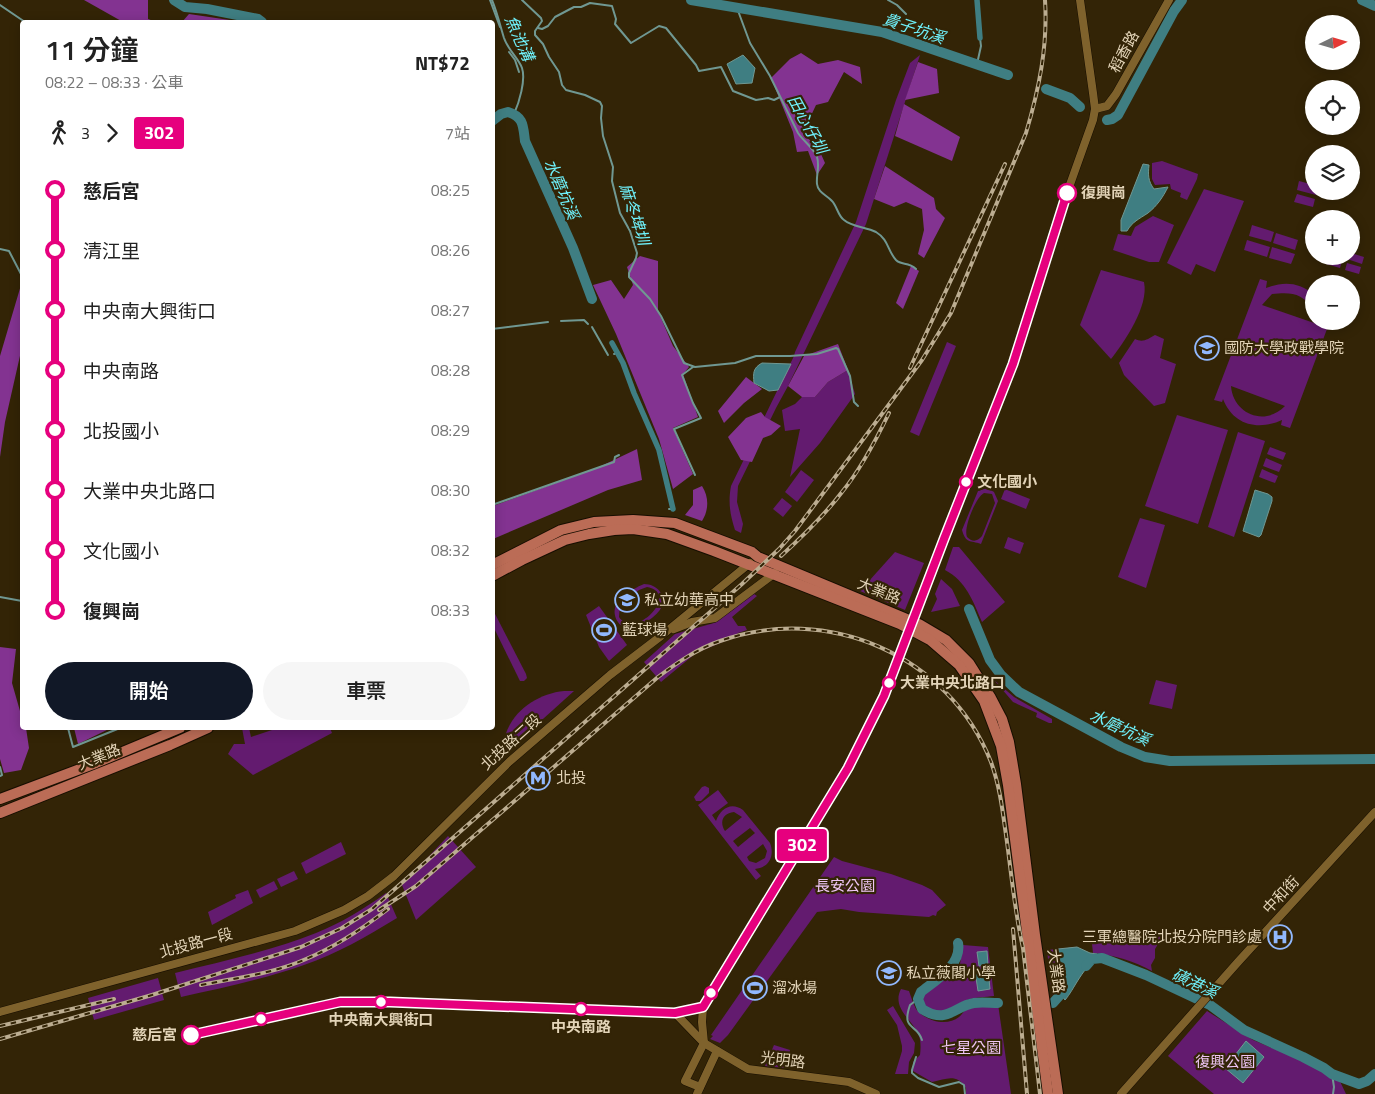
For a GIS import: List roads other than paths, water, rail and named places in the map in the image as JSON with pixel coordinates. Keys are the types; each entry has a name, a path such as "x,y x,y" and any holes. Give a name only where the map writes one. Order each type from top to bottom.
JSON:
{"main road":[{"name":"大業路","path":"495,563 561,530 594,522 632,520 675,524 752,552 758,557 787,568 946,640 969,663 991,698 1002,719 1008,742 1016,784 1058,1094"},
{"name":"大業路","path":"495,574 565,540 590,534 633,529 667,534 911,624 959,665 984,701 1001,746 1008,785 1048,1094"},
{"name":"大業路","path":"0,799 96,763 175,730"},
{"name":"大業路","path":"0,813 204,730"}],"street":[{"path":"717,1051 698,1090 685,1081 704,1043 703,1007 848,768 884,696 946,532 1013,364 1095,109 1080,0"},
{"name":"稻香路","path":"1095,109 1107,106 1116,94 1169,0"},
{"path":"661,636 758,557"},
{"path":"661,636 684,624 715,618 774,574 787,568"},
{"name":"北投路二段","path":"390,880 509,762 586,694 661,636"},
{"name":"中和街","path":"1121,1094 1375,812"},
{"name":"北投路一段","path":"0,1012 295,931 344,910 390,880"},
{"name":"光明路","path":"703,1007 675,1013 704,1043 748,1069 843,1081 876,1094"}],"water":[{"path":"743,55 755,68 752,83 736,84 727,64"},
{"path":"1143,164 1149,165 1149,178 1154,189 1168,187 1160,201 1151,210 1133,223 1127,231 1121,231 1121,220"},
{"path":"762,363 791,364 778,390 769,391 754,383 754,371"},
{"path":"1255,490 1272,497 1259,537 1243,531"},
{"path":"1077,947 1097,954 1097,961 1088,967 1065,1000 1057,989 1062,985 1058,949"},
{"path":"987,951 988,965 979,966 977,952"},
{"path":"988,969 990,989 978,991 975,971"},
{"path":"1246,1041 1264,1057 1243,1083 1225,1068"}],"waterway":[{"name":"水磨坑溪","path":"174,0 185,7 207,9 259,20"},
{"name":"魚池溝","path":"490,0 500,27"},
{"name":"魚池溝","path":"492,0 504,38 521,65 523,73 521,91 514,114"},
{"name":"麻冬埤圳","path":"522,0 541,18 542,21 535,31 535,35 543,44 559,72 562,85 566,90 585,95 600,102 602,106 603,136 613,167 612,181 620,213 630,231 637,253 629,277 650,299 661,316 684,363 695,367 735,363 756,356 817,354 836,348 850,376 854,402 858,406"},
{"name":"貴子坑溪","path":"691,0 882,32 1008,75"},
{"path":"888,0 897,5 906,14"},
{"path":"977,0 980,38"},
{"name":"貴子坑溪","path":"1107,120 1118,115 1174,11 1182,0"},
{"name":"貴子坑溪","path":"1362,0 1375,6"},
{"path":"538,28 542,29 548,26 555,17 574,7 581,7 590,3 612,6 616,19 615,24 631,43 659,26 666,28 699,71 721,67 733,91 756,100 768,98 774,100 780,97"},
{"path":"0,5 22,20"},
{"name":"田心仔圳","path":"737,8 750,43 770,76 798,133 817,157 817,184 819,190 832,201 844,220 876,232 886,242 896,260 916,269"},
{"path":"977,64 981,46 980,38"},
{"name":"魚池溝","path":"509,52 515,60 519,72"},
{"name":"貴子坑溪","path":"1046,89 1070,98 1080,107"},
{"name":"水磨坑溪","path":"495,119 508,112 520,119 525,141 573,248 592,299"},
{"path":"0,249 9,251 20,272"},
{"path":"561,321 584,320 588,324"},
{"path":"495,329 548,322"},
{"path":"592,327 608,355"},
{"name":"水磨坑溪","path":"612,343 623,363 659,450 673,509"},
{"path":"693,367 682,375 701,418 674,429 695,475"},
{"path":"495,504 614,462 615,457 619,455"},
{"path":"0,597 20,601"},
{"name":"水磨坑溪","path":"969,609 990,660 1001,675 1019,692 1121,747 1145,757 1170,761 1375,759"},
{"path":"69,730 73,747 115,730"},
{"path":"0,767 2,775 0,776"},
{"name":"磺港溪","path":"958,943 958,951 952,965 921,992 918,999 922,1009 938,1015 944,1015 974,1003 998,1003"},
{"name":"磺港溪","path":"1086,966 1092,959 1102,958 1146,975 1210,1005 1244,1030 1303,1057 1332,1074 1359,1084 1367,1081 1375,1074"},
{"name":"磺港溪","path":"1053,1003 1068,986"},
{"path":"918,999 910,1005 907,1019 922,1040"},
{"path":"916,1057 912,1073 918,1078 939,1087 959,1082 964,1085 965,1094"},
{"path":"1332,1074 1333,1094"}],"railway":[{"path":"0,1039 152,995 301,947 342,928 372,909 742,584 779,549 795,531 922,360 951,313 1026,133 1042,67 1046,17 1045,0"},
{"path":"910,368 1005,164"},
{"path":"781,556 821,518 856,474 889,413"},
{"path":"379,910 416,886 658,677 688,656 720,641 761,631 802,629 842,634 880,647 915,667 946,693 972,725 991,762 1001,803 1023,948 1040,1094"},
{"path":"201,985 254,975 293,964 338,943 388,909"},
{"path":"1013,929 1027,1094"},
{"path":"0,1026 114,999"}],"place":[{"name":"復興崗","path":"1067,193"},
{"name":"國防大學政戰學院","path":"1207,348"},
{"name":"文化國小","path":"966,482"},
{"name":"私立幼華高中","path":"627,600"},
{"name":"藍球場","path":"604,630"},
{"name":"大業中央北路口","path":"889,683"},
{"name":"北投","path":"538,778"},
{"name":"三軍總醫院北投分院門診處","path":"1280,937"},
{"name":"私立薇閣小學","path":"889,973"},
{"name":"溜冰場","path":"755,988"},
{"name":"中央南大興街口","path":"381,1002"},
{"name":"中央南路","path":"581,1009"},
{"name":"慈后宮","path":"191,1035"}],"park label":[{"name":"長安公園","path":"845,886"},
{"name":"七星公園","path":"971,1048"},
{"name":"復興公園","path":"1225,1062"}]}
